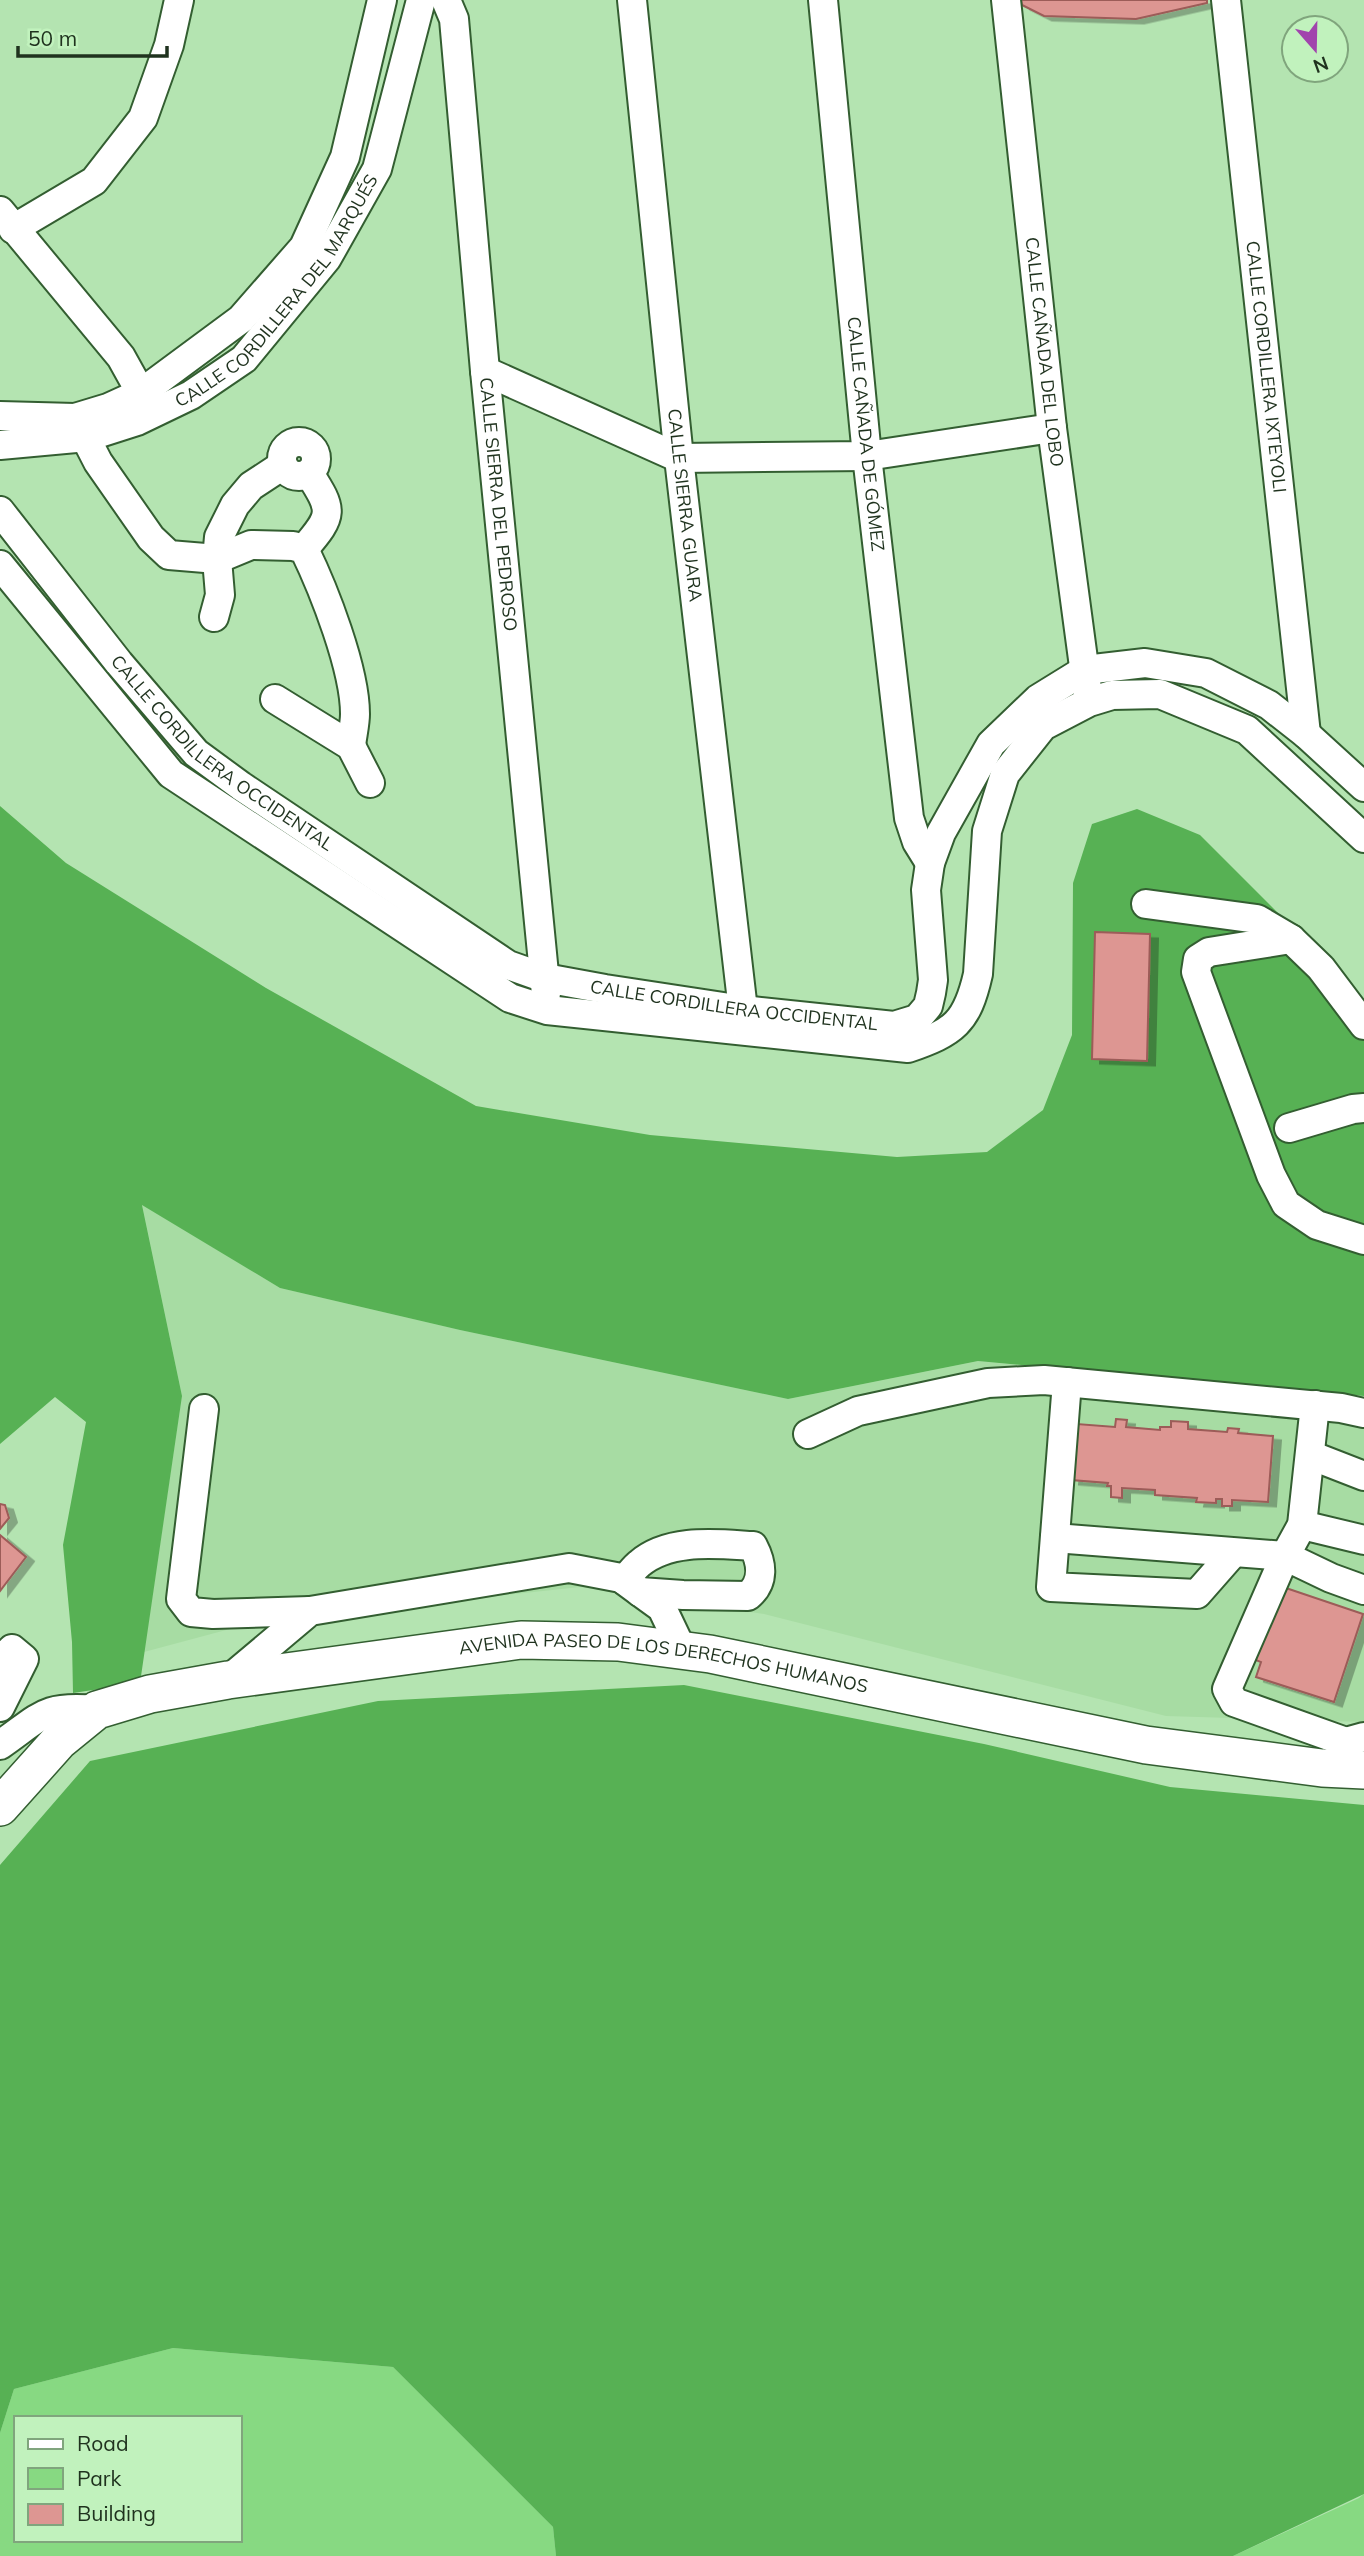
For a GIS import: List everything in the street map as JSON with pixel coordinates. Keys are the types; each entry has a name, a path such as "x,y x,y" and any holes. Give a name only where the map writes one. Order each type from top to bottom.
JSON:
{"main road":[{"name":"AVENIDA PASEO DE LOS DERECHOS HUMANOS","path":"0,1807 59,1741 97,1710 150,1694 228,1680 521,1640 618,1642 710,1654 1146,1745 1322,1768 1364,1770"}],"street":[{"path":"141,393 121,358 7,220 94,181 143,118 169,45 179,0"},
{"name":"CALLE CORDILLERA DEL MARQUÉS","path":"0,416 81,428 108,408 141,393 241,319 304,247 345,157 382,0"},
{"name":"CALLE CORDILLERA DEL MARQUÉS","path":"0,444 81,428 137,421 191,395 244,359 327,258 377,169 421,0"},
{"name":"CALLE SIERRA DEL PEDROSO","path":"446,0 454,19 547,1010"},
{"name":"CALLE SIERRA GUARA","path":"632,0 679,458 743,1010"},
{"name":"CALLE CAÑADA DE GÓMEZ","path":"822,0 867,456 908,818 917,842 930,863"},
{"name":"CALLE CAÑADA DEL LOBO","path":"1006,0 1052,428 1089,702"},
{"name":"CALLE CORDILLERA IXTEYOLI","path":"1226,0 1306,734"},
{"path":"485,371 679,458 867,456 1052,428"},
{"path":"81,428 98,462 151,538 169,555 217,559 251,545 293,546 304,549 317,576 348,670 355,714 351,746"},
{"path":"214,617 220,595 217,559 219,537 235,505 251,486 296,469 325,499 328,513 323,527 304,549"},
{"name":"CALLE CORDILLERA OCCIDENTAL","path":"0,511 119,663 196,753 240,786 508,965 545,978 743,1010 894,1026 917,1019 928,1006 933,980 926,890 930,863 941,833 991,744 1038,699 1085,670 1145,663 1206,673 1269,705 1306,734 1364,787"},
{"name":"CALLE CORDILLERA OCCIDENTAL","path":"0,565 171,774 510,998 547,1010 908,1048 935,1039 951,1030 964,1015 972,997 978,974 987,831 1005,774 1043,726 1089,702 1112,695 1160,694 1247,730 1364,838"},
{"path":"275,699 351,746 370,783"},
{"path":"171,774 196,753"},
{"path":"1146,904 1257,919 1291,939 1321,968 1364,1025"},
{"path":"1291,939 1209,952 1198,958 1196,972 1271,1175 1286,1203 1317,1225 1364,1240"},
{"path":"1289,1128 1364,1108"},
{"path":"808,1434 858,1411 988,1383 1044,1380 1315,1405 1364,1413"},
{"path":"1067,1382 1051,1587 1197,1594 1233,1553"},
{"path":"1315,1405 1302,1525 1285,1556 1227,1689 1234,1702 1346,1742 1364,1737"},
{"path":"204,1409 181,1599 191,1612 213,1614 310,1611 569,1568 632,1586 662,1608 682,1650"},
{"path":"1310,1455 1364,1476"},
{"path":"1302,1525 1364,1540"},
{"path":"1055,1538 1285,1556 1364,1590"},
{"path":"228,1680 310,1611"},
{"path":"0,1662 12,1649 24,1659 0,1707"},
{"path":"0,1745 36,1718 56,1709 97,1710"}],"shaded area":[{"path":"142,1204 280,1288 460,1330 788,1399 978,1361 1364,1402 1364,1722 1166,1716 764,1614 580,1587 260,1621 144,1652 182,1396"}],"green space":[{"path":"0,806 66,863 266,988 476,1106 650,1135 897,1157 987,1152 1043,1110 1072,1035 1073,883 1092,824 1137,809 1200,835 1309,944 1364,1011 1364,1396 978,1361 788,1399 460,1330 280,1288 142,1205 182,1396 140,1683 73,1693 72,1642 63,1545 86,1422 55,1397 0,1444"},
{"path":"684,1685 984,1744 1170,1787 1364,1805 1364,2494 1233,2556 556,2556 553,2527 393,2367 173,2348 14,2389 0,2433 0,1865 90,1761 378,1701"},
{"path":"173,2348 393,2367 553,2527 556,2556 0,2556 0,2433 14,2389"},
{"path":"1364,2494 1364,2556 1233,2556 1359,2498"}],"building":[{"path":"1021,0 1207,0 1207,3 1136,19 1044,16 1022,5"},
{"path":"1095,932 1150,934 1147,1061 1092,1059"},
{"path":"1116,1419 1127,1420 1126,1427 1160,1430 1160,1427 1171,1427 1171,1421 1188,1422 1188,1429 1227,1432 1228,1428 1239,1429 1238,1433 1273,1436 1268,1502 1232,1500 1232,1506 1222,1506 1222,1499 1216,1499 1216,1503 1196,1502 1197,1498 1155,1495 1155,1490 1122,1488 1122,1498 1111,1497 1111,1486 1107,1486 1108,1483 1071,1480 1077,1424 1115,1427"},
{"path":"0,1504 5,1505 9,1518 0,1529"},
{"path":"0,1535 26,1557 0,1591"},
{"path":"1277,1585 1363,1614 1334,1702 1256,1677 1261,1662 1253,1659"}]}
